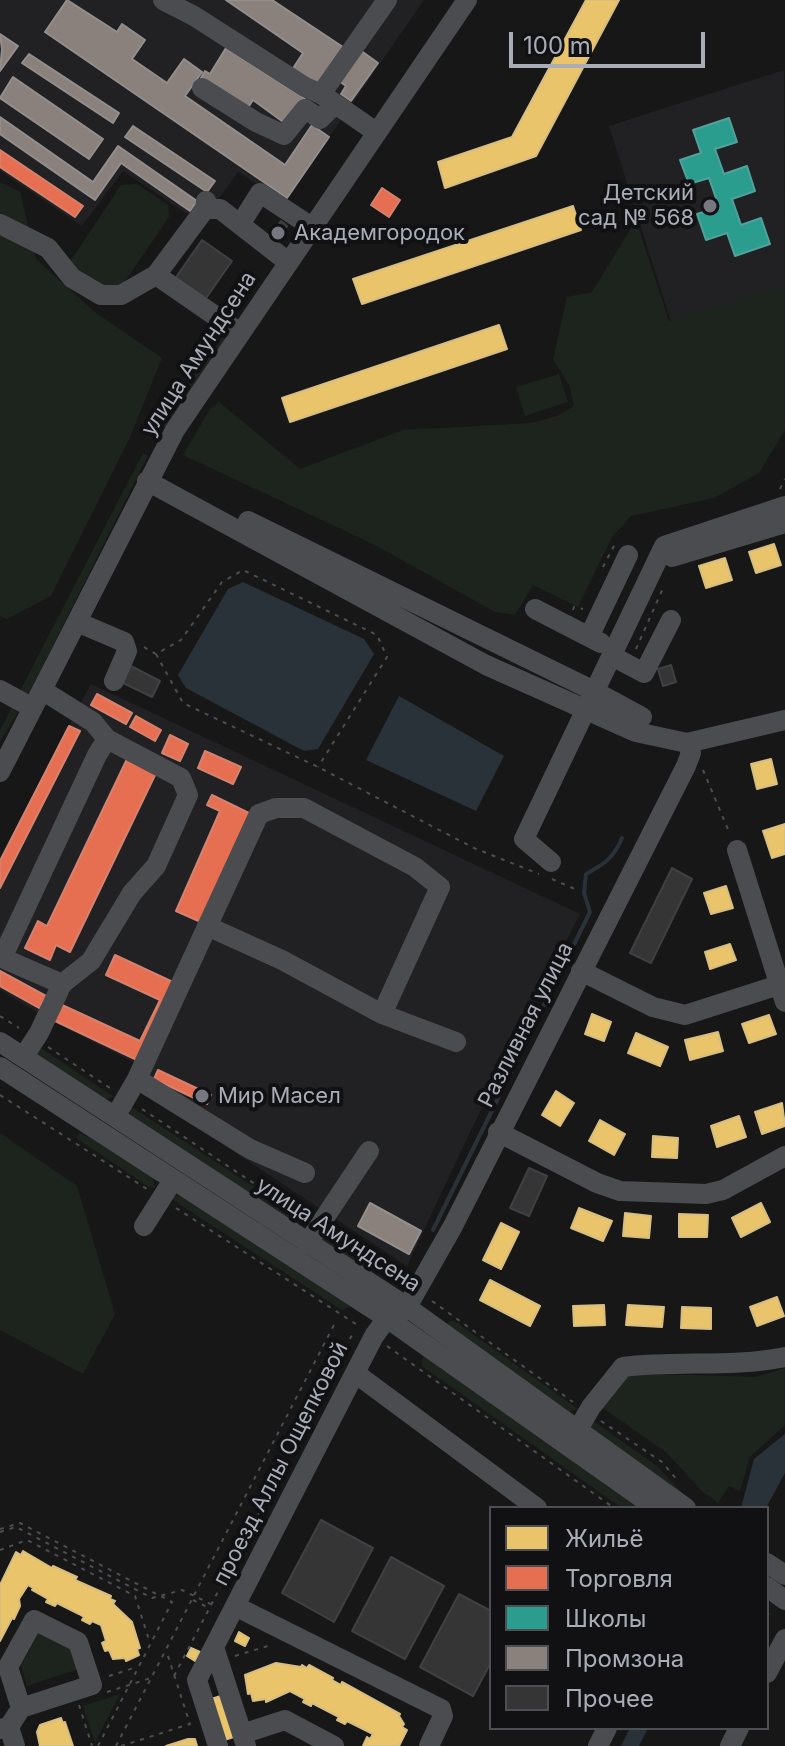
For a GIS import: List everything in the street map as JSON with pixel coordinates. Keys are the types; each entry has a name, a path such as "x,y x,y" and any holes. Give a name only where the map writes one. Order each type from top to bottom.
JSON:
{"street":[{"path":"163,0 328,99 376,132"},
{"path":"202,88 256,122 284,135 305,109 320,119 328,99 387,0"},
{"name":"улица Амундсена","path":"3,760 38,699 175,430 467,0"},
{"path":"241,223 260,193 312,227"},
{"path":"0,224 48,248 72,278 101,295 121,295 156,275 206,205 220,209 241,223 288,262"},
{"path":"156,275 240,333"},
{"path":"147,481 486,665 642,717"},
{"path":"551,862 524,839 664,546 784,509"},
{"path":"589,637 628,555"},
{"path":"535,609 589,637 644,673 671,620"},
{"path":"77,622 124,642 127,651 114,681"},
{"path":"0,690 38,699 93,722 107,739 181,778 188,795 156,866 132,893 91,961 62,984 39,1033 24,1056"},
{"path":"592,701 636,732 689,748 785,720"},
{"path":"62,984 2,958 107,739"},
{"name":"Разливная улица","path":"407,1307 453,1226 689,748"},
{"path":"115,1117 137,1079 259,814 276,808 304,808 415,867 440,887 382,1014"},
{"path":"581,971 653,1007 685,1015 783,990 737,850"},
{"path":"207,926 282,960 382,1014 456,1042"},
{"name":"улица Амундсена","path":"0,1042 407,1307 577,1431 639,1485 655,1506"},
{"name":"улица Амундсена","path":"0,1067 639,1485 682,1506"},
{"path":"137,1079 250,1149 305,1173"},
{"path":"498,1132 597,1183 620,1191 706,1194 723,1190 785,1156"},
{"path":"307,1244 369,1151"},
{"path":"144,1226 173,1180"},
{"path":"387,1318 407,1307"},
{"name":"проезд Аллы Ощепковой","path":"387,1318 374,1336 235,1606 441,1709 443,1716 429,1746"},
{"path":"577,1431 591,1407 623,1367 645,1364 753,1364 785,1357"},
{"path":"355,1373 534,1506"},
{"path":"774,1574 785,1600"},
{"path":"218,1746 197,1680 235,1606"},
{"path":"8,1734 21,1708 8,1667 34,1620 78,1642 92,1685 21,1708"},
{"path":"769,1669 785,1639"},
{"path":"214,1646 216,1698"},
{"path":"214,1646 244,1740 285,1720 334,1746"}],"path":[{"path":"156,654 181,640 222,582 243,570 377,635 387,657 318,767"},
{"path":"124,642 136,643 156,654 183,703 318,767 474,848 575,889"},
{"path":"689,748 707,775 717,807 737,850"},
{"path":"0,1095 374,1336 611,1506"},
{"path":"116,1746 336,1321"},
{"path":"174,1676 353,1333"},
{"path":"0,1529 20,1523 172,1602 98,1746"},
{"path":"0,1550 27,1540 135,1596 150,1644"},
{"path":"192,1600 210,1608"},
{"path":"214,1646 232,1657 275,1643"},
{"path":"121,1746 190,1724 166,1650"},
{"path":"104,1678 139,1667"},
{"path":"74,1691 92,1746"},
{"path":"137,1746 140,1740"}],"shaded area":[{"path":"0,0 424,0 284,202 238,172 214,205 190,216 123,171 82,226 0,171"},
{"name":"Детский сад № 568","path":"784,70 785,286 671,322 609,126"},
{"path":"0,182 20,192 36,259 96,313 162,358 130,437 51,596 7,619 0,616"},
{"path":"137,184 168,205 169,217 119,290 106,292 69,263 121,185"},
{"path":"636,220 669,321 785,285 785,430 759,473 714,498 631,516 612,537 578,607 533,585 515,615 495,612 375,545 183,455 210,409 219,402 300,469 403,430 531,423 557,416 574,406 569,385 553,359 567,297 592,292"},
{"path":"218,334 225,339 166,429 160,424"},
{"path":"559,374 568,402 525,416 516,387"},
{"path":"143,453 148,456 29,693 19,693"},
{"path":"243,582 364,639 374,654 318,749 304,751 186,688 178,675 228,589"},
{"path":"91,684 580,914 473,1126 407,1266 157,1101 137,1064 52,1021 0,990 0,857"},
{"path":"399,696 504,756 476,811 366,760"},
{"path":"13,705 17,707 17,714 0,742 0,730"},
{"path":"38,1046 114,1097 104,1099 38,1056 35,1049"},
{"path":"130,1106 306,1221 298,1224 130,1115"},
{"path":"0,1133 77,1186 115,1314 83,1374 0,1330"},
{"path":"79,1133 153,1178 155,1188 76,1138"},
{"path":"182,1196 351,1306 342,1310 170,1198"},
{"path":"321,1231 374,1267 371,1273 321,1241"},
{"path":"453,1320 578,1409 570,1412 444,1324"},
{"path":"423,1355 635,1506 619,1506 422,1366"},
{"path":"785,1368 785,1425 750,1457 740,1491 729,1486 718,1503 702,1491 667,1453 600,1406 627,1373 756,1377"},
{"path":"592,1420 658,1467 685,1496 591,1428"},
{"path":"785,1434 785,1473 767,1506 742,1506 754,1459"},
{"path":"39,1632 72,1650 79,1669 27,1686 21,1666"},
{"path":"120,1694 95,1742 83,1706"},
{"path":"629,1730 647,1730 639,1746 621,1746"}],"building: Жильё":[{"path":"586,0 619,0 536,156 445,188 438,162 512,137"},
{"path":"573,206 581,230 362,304 353,279"},
{"path":"499,325 507,349 290,422 282,398"},
{"path":"774,544 781,565 756,573 749,552"},
{"path":"725,558 732,580 706,588 699,566"},
{"path":"771,759 777,784 757,789 751,764"},
{"path":"785,824 785,854 772,858 763,831"},
{"path":"726,886 733,908 711,914 704,893"},
{"path":"730,944 736,960 710,969 705,952"},
{"path":"592,1014 611,1022 604,1041 585,1034"},
{"path":"769,1015 776,1034 749,1043 742,1024"},
{"path":"718,1032 723,1051 690,1060 685,1040"},
{"path":"636,1033 668,1047 660,1066 628,1053"},
{"path":"556,1091 574,1103 560,1126 542,1115"},
{"path":"782,1103 785,1126 762,1134 755,1112"},
{"path":"739,1116 746,1137 717,1147 711,1126"},
{"path":"600,1120 625,1134 614,1155 589,1141"},
{"path":"653,1136 678,1138 677,1158 652,1157"},
{"path":"761,1203 770,1222 741,1237 732,1218"},
{"path":"579,1208 612,1221 603,1241 571,1228"},
{"path":"625,1213 651,1216 649,1238 623,1236"},
{"path":"679,1214 708,1215 707,1237 679,1237"},
{"path":"501,1223 519,1232 501,1269 483,1260"},
{"path":"490,1280 540,1306 530,1326 480,1300"},
{"path":"777,1297 784,1316 757,1326 750,1307"},
{"path":"604,1305 605,1325 574,1326 573,1306"},
{"path":"628,1305 664,1307 662,1327 626,1325"},
{"path":"682,1307 711,1308 711,1329 681,1328"},
{"path":"23,1551 111,1596 110,1599 115,1601 113,1604 132,1622 140,1648 137,1649 139,1655 126,1661 125,1658 113,1659 102,1643 106,1641 101,1625 82,1620 84,1617 57,1603 55,1606 46,1602 48,1599 28,1585 19,1599 20,1606 14,1619 0,1641 0,1585 16,1552 21,1555"},
{"path":"239,1632 249,1638 245,1646 235,1641"},
{"path":"191,1648 200,1652 195,1661 187,1656"},
{"path":"276,1663 307,1668 309,1665 341,1685 342,1682 400,1714 404,1724 402,1727 407,1730 399,1746 363,1746 367,1737 370,1739 373,1734 347,1721 345,1724 337,1720 339,1717 312,1703 311,1706 303,1702 305,1699 290,1691 266,1702 266,1699 253,1701 251,1693 248,1694 245,1675"},
{"path":"224,1695 237,1736 221,1741 208,1700"},
{"path":"61,1718 73,1746 40,1746 37,1732 40,1725"},
{"path":"195,1739 197,1746 166,1746"}],"building: Торговля":[{"path":"0,150 83,206 75,217 0,167"},
{"path":"382,188 400,200 389,217 371,205"},
{"path":"97,694 132,713 126,724 91,705"},
{"path":"136,716 161,730 155,741 130,727"},
{"path":"69,726 80,731 0,888 0,861"},
{"path":"170,735 188,744 180,761 162,753"},
{"path":"205,751 241,767 233,784 198,768"},
{"path":"128,757 157,771 70,952 56,945 50,960 25,948 38,921 47,926"},
{"path":"212,795 253,815 203,923 176,911 220,811 207,805"},
{"path":"115,955 175,983 139,1061 53,1020 60,1004 140,1041 160,1000 106,975"},
{"path":"0,971 46,996 39,1008 0,986"},
{"path":"158,1070 211,1095 207,1104 154,1079"}],"building: Школы":[{"path":"729,118 737,142 715,149 724,174 747,166 755,191 732,199 741,225 761,218 770,244 735,256 727,233 706,240 697,214 719,207 709,178 689,184 680,160 701,153 693,130"}],"building: Промзона":[{"path":"67,0 117,32 122,24 145,40 132,59 167,83 184,59 202,72 185,96 285,165 312,125 329,137 287,198 45,32"},
{"path":"226,0 272,0 346,49 317,88 292,70 303,53"},
{"path":"0,34 18,46 0,71 2,49"},
{"path":"226,48 305,99 286,124 253,100 247,109 201,78 205,71 210,74"},
{"path":"360,50 378,63 351,101 341,94 346,86 339,81"},
{"path":"29,54 119,113 113,123 22,63"},
{"path":"13,77 103,139 89,159 0,98"},
{"path":"0,117 93,182 118,146 197,201 190,211 121,163 95,200 0,134"},
{"path":"133,126 215,181 207,192 125,137"},
{"path":"370,1203 421,1231 409,1254 358,1226"}],"building: Прочее":[{"path":"281,221 287,226 277,241 270,236"},
{"path":"202,240 232,261 204,301 174,280"},
{"path":"125,663 160,681 152,697 117,680"},
{"path":"671,665 676,682 663,686 658,669"},
{"path":"672,868 692,879 651,963 630,953"},
{"path":"529,1168 547,1176 529,1216 510,1208"},
{"path":"321,1520 373,1548 334,1622 282,1593"},
{"path":"391,1557 444,1586 405,1659 352,1631"},
{"path":"459,1594 489,1610 489,1666 473,1696 420,1667"}],"waterway":[{"path":"433,1230 590,912 584,893 586,874 608,859 622,838"}],"place":[{"name":"Детский сад № 568","path":"710,206"},
{"name":"Академгородок","path":"278,233"},
{"name":"Мир Масел","path":"202,1096"}]}
